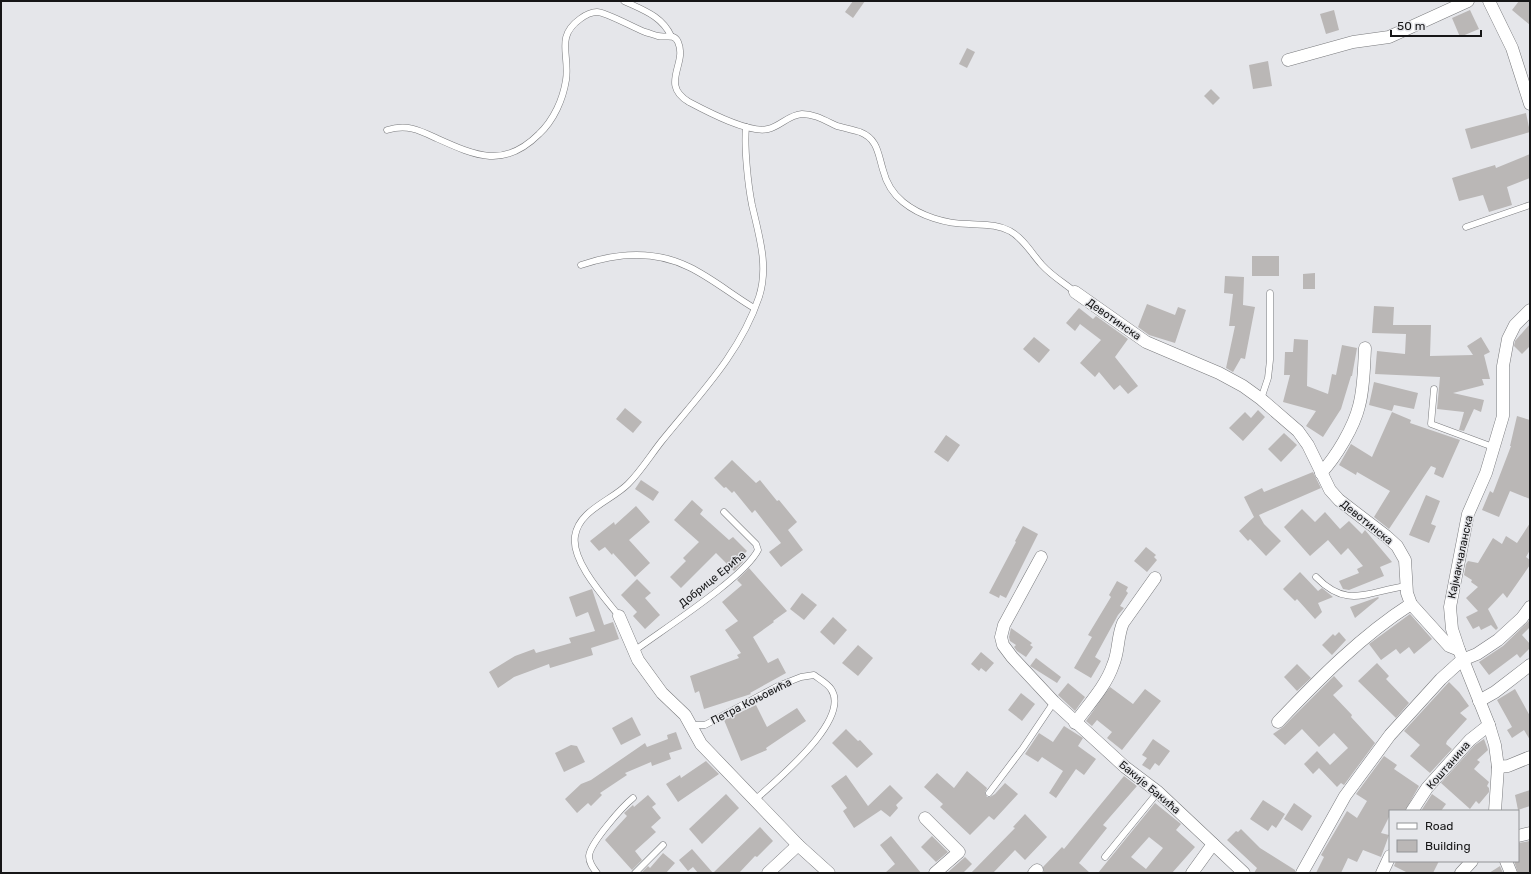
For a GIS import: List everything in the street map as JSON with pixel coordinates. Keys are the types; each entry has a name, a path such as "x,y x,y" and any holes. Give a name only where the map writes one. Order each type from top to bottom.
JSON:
{"street":[{"path":"1288,60 1353,42 1389,37 1468,1"},
{"path":"1489,1 1496,12 1512,48 1530,104"},
{"name":"Девотинска","path":"1075,292 1146,342 1219,373 1243,386 1261,399 1298,431 1308,445 1330,490 1340,500 1397,546 1405,560 1407,593 1411,604 1449,646 1460,655"},
{"name":"Кајмакчаланска","path":"1495,810 1498,767 1495,745 1489,725 1460,655 1450,617 1452,594 1468,514 1486,473 1503,416 1503,366 1508,339 1515,325 1530,310"},
{"path":"1321,473 1329,464 1342,443 1359,408 1365,348"},
{"name":"Бакије Бакића","path":"1041,557 1004,625 1001,637 1003,645 1012,657 1075,723 1125,767 1158,792 1244,873"},
{"path":"1075,723 1110,673 1116,656 1120,630 1123,623 1155,578"},
{"path":"1278,722 1312,687 1358,644 1379,626 1411,604"},
{"path":"1302,873 1345,796 1390,735 1441,679 1460,655 1477,654 1498,640 1522,618 1530,607"},
{"path":"619,616 638,660 654,683 681,710 692,725 701,744 798,846 829,873"},
{"path":"1479,701 1495,692 1530,665"},
{"name":"Коштанина","path":"1413,810 1427,788 1470,740 1489,725"},
{"path":"1498,767 1508,766 1530,756"},
{"path":"925,818 959,852 934,873"},
{"path":"1519,836 1530,833"},
{"path":"1192,873 1214,844"},
{"path":"768,873 798,846"},
{"path":"1382,873 1389,858"},
{"path":"1461,873 1471,862"},
{"path":"1506,862 1511,873"}],"lane":[{"path":"387,130 395,127 409,127 472,153 498,156 510,154 534,139 552,118 561,98 566,79 565,38 577,21 586,15 598,12 654,35 664,37 671,36 666,26 655,16 624,1"},
{"name":"Девотинска","path":"671,36 675,38 680,46 674,82 676,91 681,96 711,113 756,130 764,130 776,126 790,116 808,114 864,134 876,145 886,179 896,195 903,202 920,212 940,220 961,224 980,224 1001,227 1017,236 1052,275 1075,292"},
{"path":"619,616 578,558 575,543 577,529 583,518 628,485 660,442 727,361 738,344 754,308 761,287 764,268 750,189 746,127"},
{"path":"1466,227 1530,205"},
{"path":"581,265 617,256 661,257 690,267 732,296 754,308"},
{"path":"1261,399 1268,378 1270,360 1270,293"},
{"path":"1434,389 1430,424 1493,447"},
{"name":"Добрице Ерића","path":"634,651 720,588 754,557 758,550 756,544 724,512"},
{"path":"1316,577 1336,593 1357,597 1385,589 1407,586"},
{"name":"Петра Коњовића","path":"692,725 705,725 778,686 801,677 814,675 831,689 834,702 832,714 825,729 786,771 755,800"},
{"path":"989,793 1024,748 1054,702"},
{"path":"1105,857 1158,792"},
{"path":"597,873 591,865 589,856 594,844 624,805 633,798"},
{"path":"635,873 663,845"}],"building":[{"path":"853,1 865,1 853,18 845,12"},
{"path":"1519,1 1530,1 1530,25 1512,10"},
{"path":"1334,10 1339,30 1326,34 1320,14"},
{"path":"1470,10 1479,29 1460,37 1452,18"},
{"path":"967,48 975,52 967,68 959,64"},
{"path":"1268,61 1272,86 1253,89 1249,65"},
{"path":"1211,89 1220,98 1213,105 1204,96"},
{"path":"1526,113 1530,132 1471,149 1465,129"},
{"path":"1530,154 1530,178 1507,187 1512,205 1489,212 1483,195 1459,201 1452,178 1495,165 1496,168"},
{"path":"1252,256 1279,256 1279,276 1252,276"},
{"path":"1315,273 1315,289 1303,289 1303,274"},
{"path":"1225,276 1244,277 1243,305 1255,307 1245,359 1241,358 1233,372 1226,368 1235,326 1229,326 1233,294 1224,293"},
{"path":"1147,304 1175,315 1178,307 1186,310 1175,343 1149,335 1138,327"},
{"path":"1374,306 1394,307 1393,325 1431,325 1430,356 1473,355 1467,346 1481,337 1490,352 1484,355 1490,379 1482,379 1484,385 1453,393 1484,400 1481,412 1474,409 1464,431 1459,430 1464,412 1437,409 1440,377 1375,374 1377,351 1405,354 1406,334 1372,333"},
{"path":"1079,308 1093,319 1096,316 1128,339 1115,357 1138,386 1128,394 1120,385 1114,390 1099,372 1095,377 1080,363 1101,340 1080,324 1075,331 1066,323"},
{"path":"1530,324 1530,346 1522,354 1514,346 1515,341"},
{"path":"1034,337 1050,350 1039,363 1023,349"},
{"path":"1294,339 1308,340 1307,386 1328,394 1332,374 1336,375 1342,345 1357,348 1352,376 1341,409 1323,437 1306,426 1316,411 1283,402 1290,375 1284,375 1285,352 1293,352"},
{"path":"1374,382 1418,393 1414,409 1394,405 1392,411 1369,405"},
{"path":"625,408 642,422 633,433 616,419"},
{"path":"1258,410 1265,417 1243,441 1229,428 1245,412 1251,418"},
{"path":"1392,412 1411,420 1410,423 1460,440 1443,478 1434,474 1436,468 1431,466 1389,529 1374,517 1390,491 1357,472 1356,475 1339,465 1351,444 1372,457"},
{"path":"1517,416 1530,420 1530,499 1510,491 1499,517 1482,510 1490,491 1493,493 1511,446"},
{"path":"1284,433 1297,445 1281,462 1268,449"},
{"path":"946,435 960,445 948,462 934,452"},
{"path":"732,460 756,483 760,480 797,522 788,530 803,550 781,567 769,552 781,543 755,510 752,513 734,491 732,493 726,487 724,488 714,478"},
{"path":"1313,472 1321,488 1259,515 1264,524 1281,541 1266,556 1250,539 1248,541 1239,531 1254,517 1244,497 1262,488 1264,492"},
{"path":"641,480 659,492 653,501 635,489"},
{"path":"1426,495 1440,501 1431,524 1436,526 1429,543 1409,535"},
{"path":"692,500 703,510 700,514 729,540 733,537 747,551 740,558 743,562 734,571 716,553 681,588 670,577 686,561 683,558 699,542 674,520"},
{"path":"636,506 650,522 629,540 650,563 635,577 613,553 612,555 605,547 599,551 590,541 614,522 615,525"},
{"path":"1302,509 1315,522 1325,512 1340,529 1349,521 1362,534 1365,530 1392,562 1380,567 1384,576 1349,590 1343,589 1339,581 1359,573 1357,569 1363,566 1348,548 1341,555 1328,540 1310,556 1284,527"},
{"path":"1530,523 1530,550 1526,557 1530,560 1530,565 1507,598 1503,593 1488,609 1498,628 1496,630 1491,625 1481,630 1479,626 1473,629 1466,617 1478,611 1466,598 1478,587 1471,582 1472,580 1464,575 1466,564 1468,561 1478,563 1493,538 1502,544 1506,536 1517,543"},
{"path":"1023,526 1038,534 1006,598 1000,595 999,598 989,593"},
{"path":"1146,547 1156,555 1154,557 1157,560 1147,572 1134,561"},
{"path":"749,568 787,611 753,637 768,663 778,658 786,673 750,693 751,694 704,709 699,691 695,693 690,676 739,658 737,655 741,653 725,630 738,621 722,602 742,585 737,580"},
{"path":"1300,572 1318,591 1322,588 1333,597 1318,603 1322,612 1315,619 1297,599 1295,601 1283,589"},
{"path":"637,579 651,593 645,598 660,615 645,629 633,616 637,612 621,595"},
{"path":"1117,581 1128,587 1126,591 1128,593 1120,606 1124,608 1118,615 1095,657 1101,661 1091,678 1074,668 1092,637 1088,635 1111,597 1109,595"},
{"path":"592,589 604,625 613,622 619,639 591,648 593,655 550,668 549,664 514,677 498,688 489,672 515,656 534,649 536,653 571,643 569,638 595,631 588,612 576,617 569,597"},
{"path":"802,593 817,605 804,620 790,609"},
{"path":"1378,597 1379,598 1355,618 1350,607"},
{"path":"1410,614 1432,639 1414,654 1409,647 1400,654 1396,649 1381,660 1369,644"},
{"path":"833,617 847,630 834,645 820,632"},
{"path":"1530,620 1530,627 1522,635 1530,644 1530,648 1520,658 1517,654 1489,675 1479,662 1503,646"},
{"path":"1011,628 1032,643 1030,645 1033,647 1026,657 1017,651 1014,647 1016,645 1010,641 1009,637"},
{"path":"1339,632 1346,640 1332,655 1322,645 1333,634 1335,636"},
{"path":"858,645 873,658 858,676 842,663"},
{"path":"981,652 994,663 986,672 981,668 979,671 971,664"},
{"path":"1036,658 1061,677 1057,683 1030,666"},
{"path":"1377,663 1389,676 1386,679 1409,703 1396,718 1358,681"},
{"path":"1297,664 1311,678 1297,691 1284,677"},
{"path":"1334,676 1343,686 1333,695 1375,743 1344,785 1341,783 1337,787 1319,768 1313,774 1304,764 1317,751 1330,765 1348,748 1334,733 1319,747 1302,729 1285,745 1273,734 1283,727"},
{"path":"1449,682 1459,692 1469,706 1460,713 1467,719 1447,741 1446,744 1452,749 1430,773 1410,756 1420,745 1404,731"},
{"path":"1068,683 1085,697 1075,711 1058,695"},
{"path":"1110,687 1133,704 1145,689 1161,701 1122,750 1107,738 1112,732 1097,720 1092,726 1086,721"},
{"path":"1515,689 1530,716 1530,740 1524,730 1512,738 1507,730 1512,727 1497,700"},
{"path":"1021,693 1035,704 1022,721 1008,710"},
{"path":"756,705 767,727 797,708 806,721 766,748 767,750 741,761 724,720"},
{"path":"632,717 641,735 621,745 612,728"},
{"path":"1064,726 1083,738 1078,746 1096,759 1084,775 1076,769 1056,798 1049,793 1063,771 1042,757 1038,762 1025,754 1039,733 1053,742"},
{"path":"846,729 858,741 860,740 873,754 857,768 832,743"},
{"path":"676,732 682,749 669,753 671,759 652,766 651,762 625,773 627,775 600,793 602,795 591,806 588,803 577,813 565,799 581,784 591,780 645,743 647,747 668,739 667,735"},
{"path":"1153,739 1170,751 1159,766 1155,763 1150,770 1142,765 1147,758 1142,755"},
{"path":"1484,739 1488,750 1477,760 1480,762 1474,769 1489,782 1487,786 1489,788 1489,792 1479,804 1476,801 1470,809 1441,783 1475,745"},
{"path":"571,745 577,746 585,762 564,772 555,753"},
{"path":"1384,756 1397,765 1394,769 1419,786 1406,810 1389,810 1389,817 1381,833 1389,835 1381,857 1363,850 1357,862 1348,858 1341,873 1316,873 1324,857 1321,855 1347,811 1357,818 1367,801 1356,794"},
{"path":"706,761 719,774 678,802 666,784 680,775 681,778"},
{"path":"967,771 987,788 985,793 987,797 995,794 1005,783 1018,794 994,820 989,816 970,835 940,807 943,804 924,787 937,773 954,788"},
{"path":"846,775 868,806 890,785 903,798 896,805 898,808 890,817 881,810 854,828 843,811 847,808 831,786"},
{"path":"1124,776 1137,786 1103,825 1107,828 1079,863 1090,873 1044,873 1043,867 1062,847 1064,849"},
{"path":"1530,790 1530,806 1518,810 1515,795"},
{"path":"726,794 739,808 702,844 689,829"},
{"path":"1432,794 1446,804 1442,810 1422,810"},
{"path":"648,795 656,804 652,807 661,818 651,827 656,832 635,851 642,860 632,870 605,840 627,816 624,813"},
{"path":"1263,800 1285,814 1276,828 1272,825 1268,831 1250,819"},
{"path":"1155,803 1181,824 1176,830 1195,847 1172,873 1098,873","holes":["1149,837 1163,848 1146,869 1131,857"]},
{"path":"1294,803 1312,816 1302,831 1284,819"},
{"path":"1025,814 1047,837 1025,860 1015,850 993,873 971,873 1015,828 1013,827"},
{"path":"760,827 773,841 757,857 755,856 739,873 713,873"},
{"path":"1241,829 1260,848 1295,870 1295,873 1254,873 1257,868 1227,840 1236,831 1238,832"},
{"path":"891,836 921,873 885,873 895,864 880,845"},
{"path":"932,836 948,852 936,862 921,847"},
{"path":"1530,841 1530,873 1518,873 1514,862 1519,862 1519,843"},
{"path":"692,849 713,873 698,873 693,867 688,871 679,860"},
{"path":"663,853 675,863 666,873 641,873 648,866 650,868"},
{"path":"965,857 972,864 963,873 947,873"},
{"path":"1396,862 1438,862 1433,873 1408,873 1394,866"},
{"path":"1500,866 1503,873 1489,873"}]}
